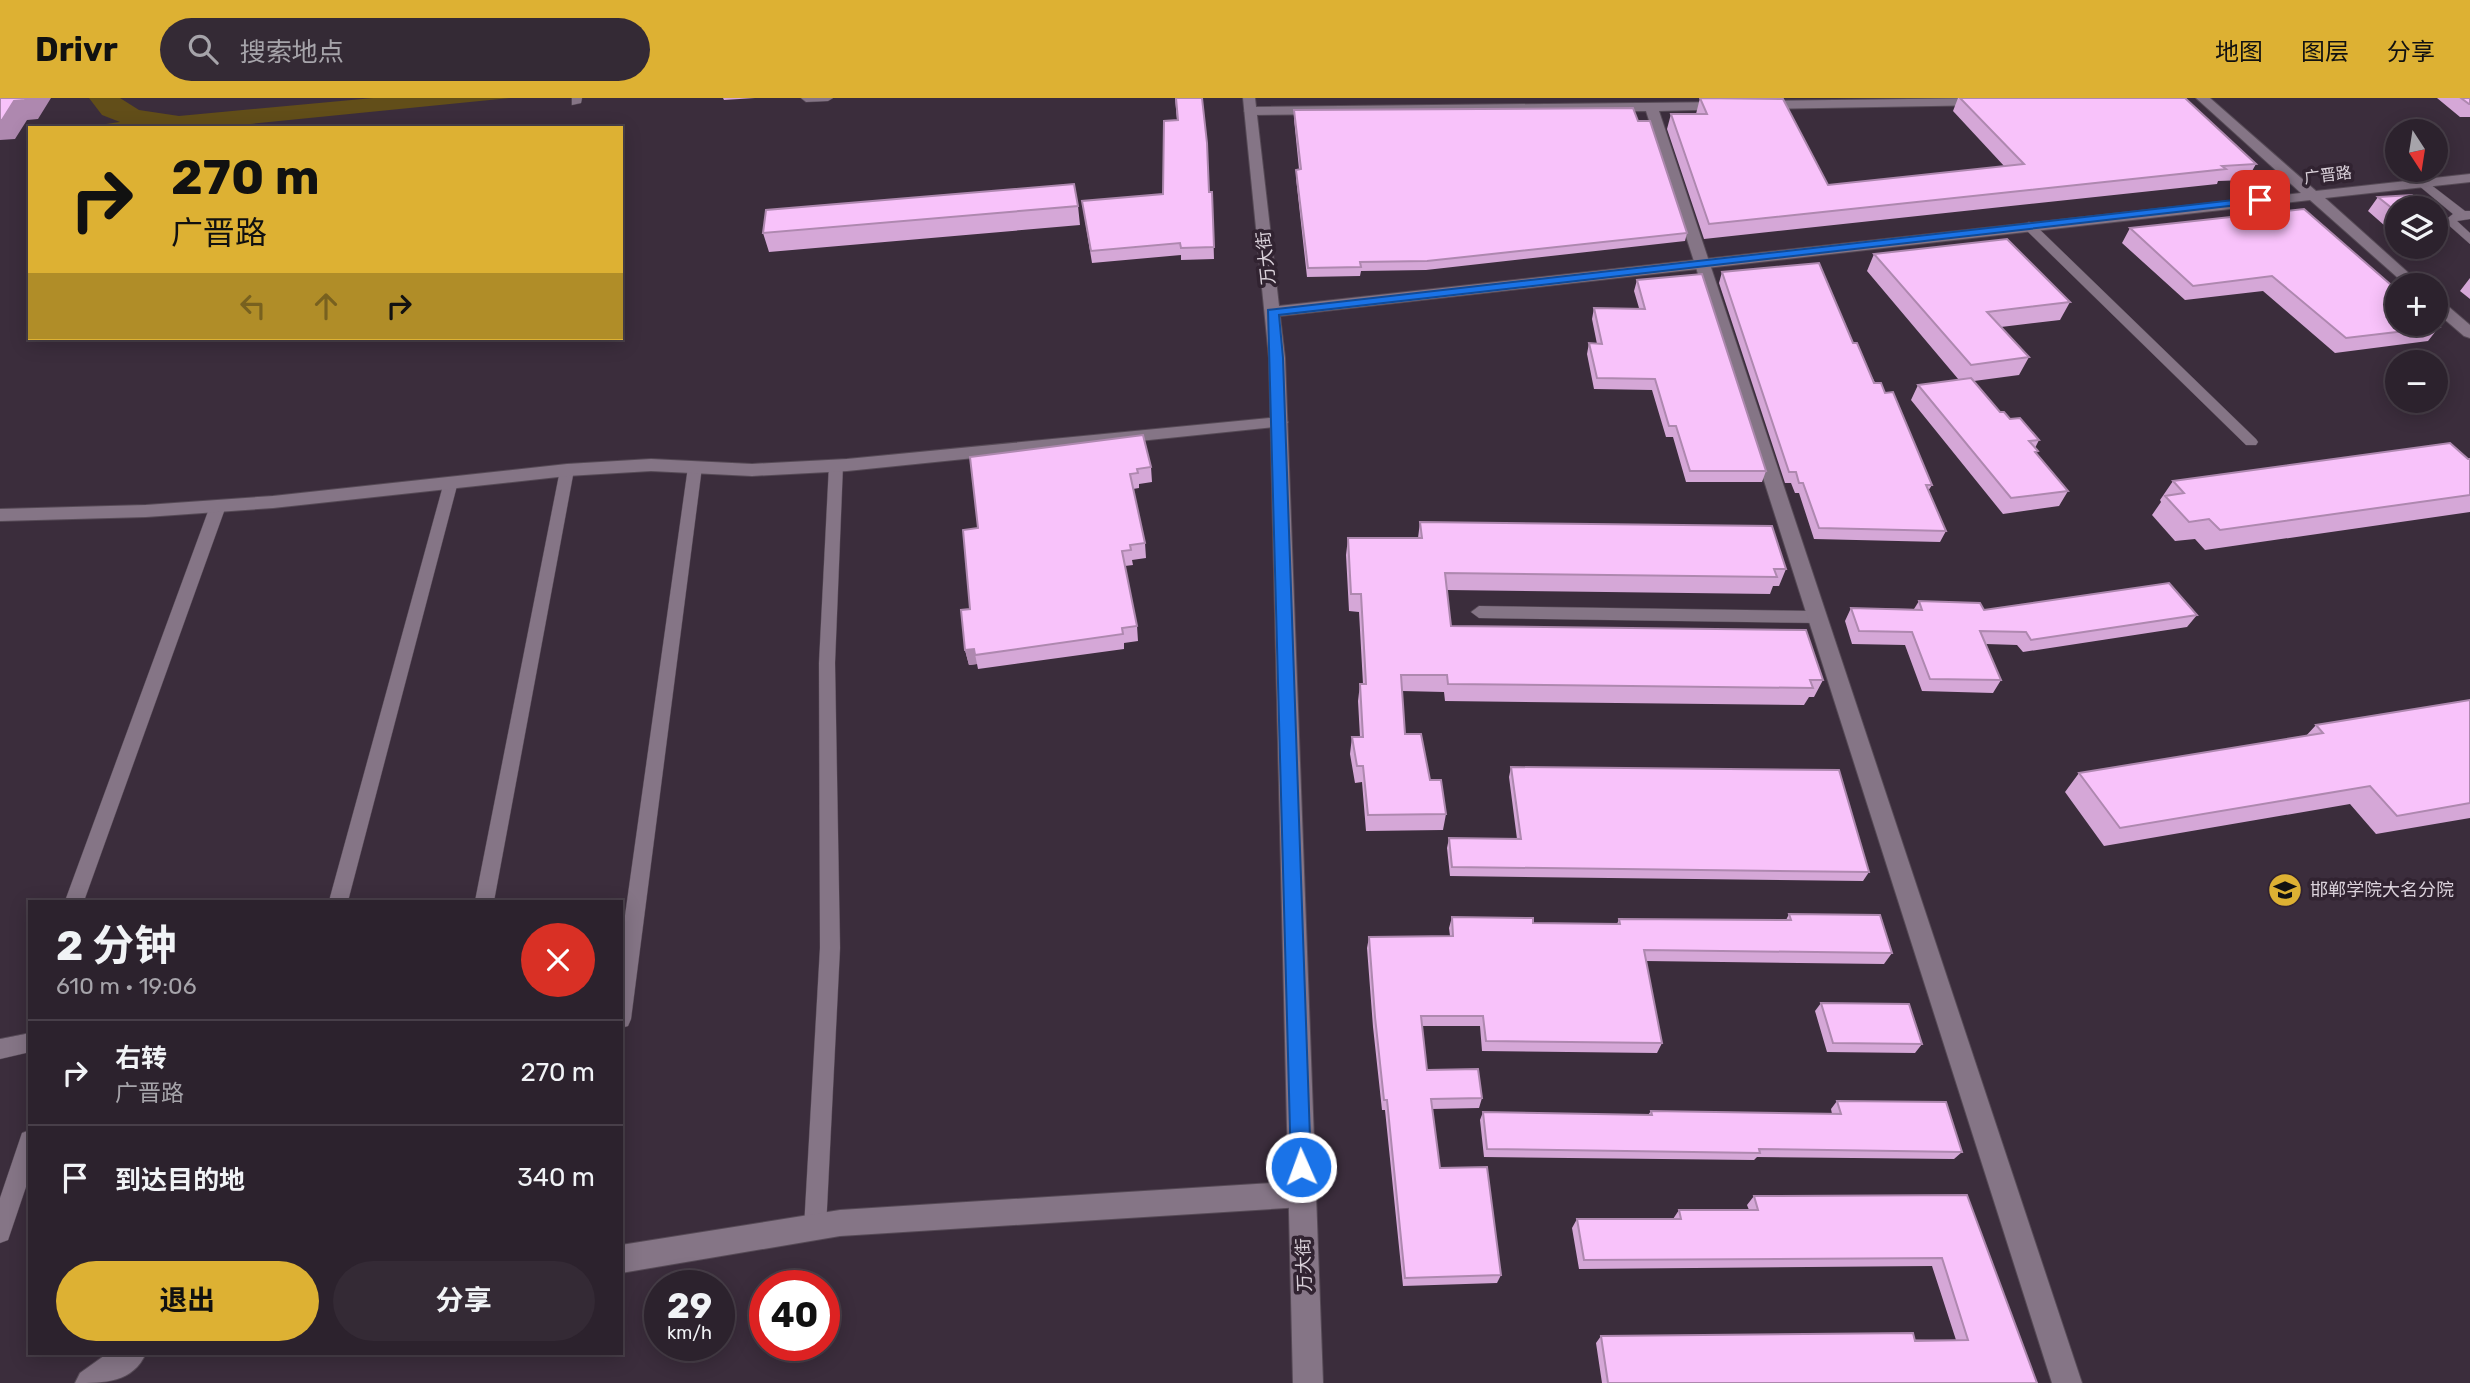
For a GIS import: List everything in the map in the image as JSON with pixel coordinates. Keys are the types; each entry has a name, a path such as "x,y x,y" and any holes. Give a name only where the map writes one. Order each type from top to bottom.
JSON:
{"street":[{"path":"2202,98 2401,273"},
{"path":"1250,105 1651,107 1780,101 2004,102"},
{"name":"万大街","path":"1250,105 1272,312 1279,422 1308,1383"},
{"path":"1651,107 2067,1383"},
{"name":"广晋路","path":"1272,312 2470,178"},
{"path":"2448,314 2470,333"},
{"path":"0,515 218,506 567,470 651,465 752,470 836,465 1279,422"},
{"path":"623,1259 840,1223 1302,1194"},
{"path":"90,1383 129,1355"}],"lane":[{"path":"806,99 828,98"},
{"path":"2422,183 2466,215"},
{"path":"2466,215 2449,221 2470,240"},
{"path":"2029,226 2251,442"},
{"path":"815,1228 830,948 827,663 836,465"},
{"path":"623,1004 695,467"},
{"path":"484,900 567,470"},
{"path":"338,900 451,482"},
{"path":"74,900 184,591 218,506"},
{"path":"1479,612 1817,617"},
{"path":"0,1049 28,1042"},
{"path":"0,1233 28,1146"}],"shaded area":[{"path":"89,98 120,98 139,110 179,116 373,98 510,98 230,126 105,126 120,122 102,115"}],"building":[{"path":"0,98 26,98 14,101 0,120"},
{"path":"1176,98 1202,98 1209,192 1212,192 1214,247 1181,248 1180,243 1091,251 1082,201 1163,194 1164,121 1178,120"},
{"path":"1700,98 1783,99 1828,185 2024,164 1960,98 2185,98 2256,164 1709,224 1671,114 1707,114"},
{"path":"1633,108 1638,121 1650,121 1687,233 1427,261 1360,262 1361,267 1308,268 1296,170 1301,169 1294,110"},
{"path":"1074,184 1078,206 763,233 766,210"},
{"path":"2304,209 2385,280 2385,333 2346,338 2272,276 2193,286 2130,228"},
{"path":"2007,239 2070,302 1987,312 2029,357 1971,365 1874,254"},
{"path":"1819,263 1853,343 1857,343 1874,383 1881,383 1885,393 1893,392 1932,485 1926,485 1946,531 1819,528 1803,483 1799,483 1796,472 1789,472 1722,272"},
{"path":"1702,274 1766,471 1690,471 1676,426 1669,426 1655,379 1597,378 1589,343 1602,344 1594,308 1645,309 1637,280"},
{"path":"1971,378 2000,412 2004,412 2010,419 2020,418 2039,440 2029,441 2068,491 2011,498 1918,385"},
{"path":"1143,435 1151,467 1137,469 1138,473 1130,474 1145,543 1130,545 1131,550 1122,551 1137,626 1122,628 1123,634 975,655 974,649 965,650 961,610 970,609 963,530 978,528 970,457"},
{"path":"2450,443 2470,459 2470,495 2220,530 2209,519 2189,522 2165,496 2184,493 2173,481"},
{"path":"1420,522 1772,526 1786,569 1774,569 1777,577 1445,573 1451,626 1806,630 1823,680 1810,680 1813,688 1448,684 1447,675 1401,675 1405,734 1421,734 1430,780 1441,780 1446,814 1368,815 1363,766 1357,766 1352,737 1363,737 1360,684 1366,684 1361,594 1351,594 1348,538 1422,538"},
{"path":"2169,583 2197,615 2031,640 2026,632 1980,631 2001,680 1930,679 1912,632 1859,631 1851,608 1922,610 1919,601 1980,603 1984,610"},
{"path":"2470,700 2470,803 2397,816 2370,786 2120,828 2079,773 2323,733 2316,725"},
{"path":"1511,767 1839,770 1869,872 1452,867 1449,838 1521,839"},
{"path":"1789,914 1880,915 1892,953 1644,950 1662,1043 1486,1041 1483,1016 1421,1016 1427,1070 1478,1069 1482,1098 1431,1099 1440,1168 1487,1167 1501,1275 1405,1278 1387,1100 1384,1100 1375,1017 1369,937 1453,936 1452,917 1533,918 1533,923 1620,924 1619,919 1791,920"},
{"path":"1821,1003 1909,1004 1922,1044 1833,1043"},
{"path":"1837,1101 1946,1102 1962,1152 1759,1149 1760,1153 1487,1149 1483,1112 1841,1114"},
{"path":"1967,1195 2037,1383 1608,1383 1601,1336 1913,1333 1915,1341 1968,1340 1942,1258 1584,1260 1577,1219 1681,1219 1679,1210 1758,1210 1754,1196"}],"place":[{"name":"邯郸学院大名分院","path":"2285,890"}],"route":[{"path":"1301,1167 1277,358 1272,312 2260,200"}]}
